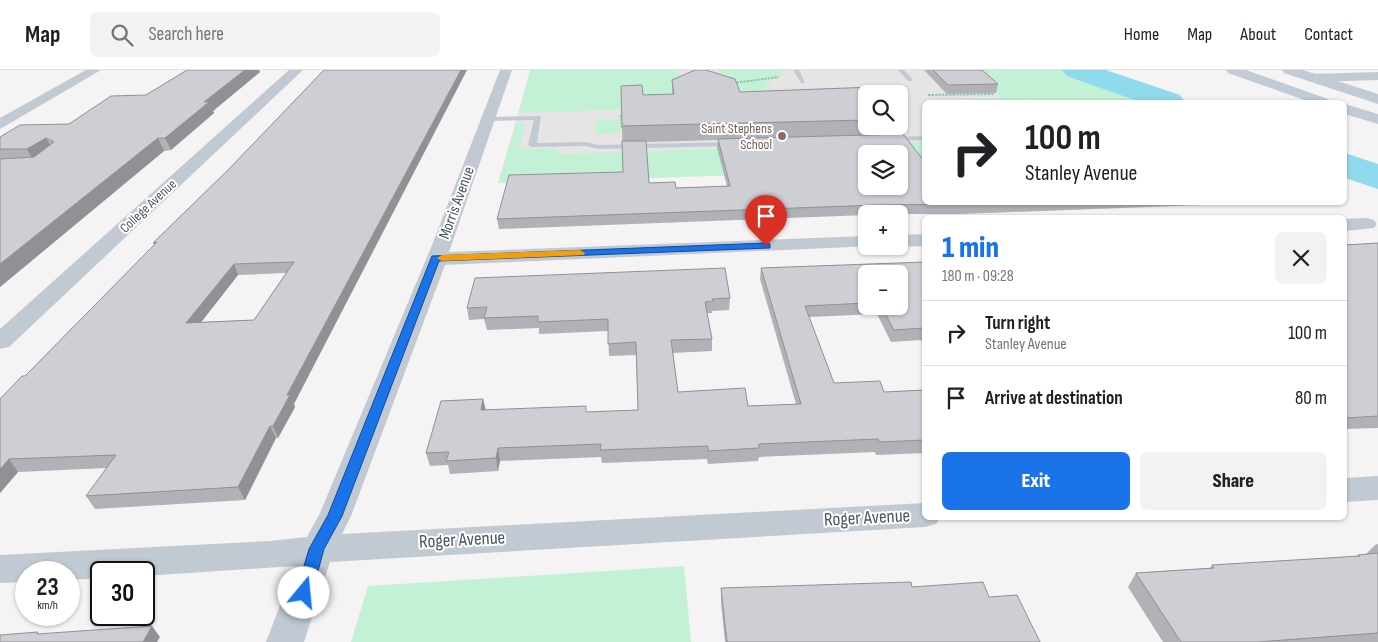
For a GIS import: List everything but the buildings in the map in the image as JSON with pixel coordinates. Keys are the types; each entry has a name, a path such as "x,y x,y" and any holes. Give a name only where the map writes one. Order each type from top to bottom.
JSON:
{"main road":[{"path":"1233,70 1317,100"},
{"path":"1289,70 1378,99"},
{"path":"1347,110 1378,120"}],"street":[{"path":"0,124 95,70"},
{"name":"College Avenue","path":"0,342 297,70"},
{"name":"Morris Avenue","path":"285,642 304,593 317,549 335,516 436,258 506,70"},
{"path":"1312,78 1378,76"},
{"path":"1338,86 1378,84"},
{"path":"1347,225 1367,224"},
{"path":"908,241 922,240"},
{"path":"436,258 858,242"},
{"path":"1347,490 1378,488"},
{"name":"Roger Avenue","path":"0,569 270,555 317,549 922,515"}],"lane":[{"path":"796,70 803,82"},
{"path":"900,70 910,80"},
{"path":"488,120 538,118 532,145 586,144 598,147 746,144"},
{"path":"880,139 922,138"}],"path":[{"path":"733,83 780,77"},
{"path":"928,95 994,94"}],"shaded area":[{"path":"530,70 1061,70 1141,100 922,100 922,167 908,159 908,145 858,145 858,155 498,183"}],"green space":[{"path":"530,70 678,70 676,71 683,78 680,89 667,94 668,108 519,113"},
{"path":"719,70 782,70 785,75 731,82 717,76 720,73"},
{"path":"976,70 1061,70 1141,100 1026,100 1021,97 1025,100 959,100 1002,98"},
{"path":"763,80 772,84 755,94 738,89 736,84"},
{"path":"620,119 620,133 596,134 597,120"},
{"path":"516,124 525,124 519,149 552,148 561,154 922,142 922,167 908,159 908,145 858,145 858,171 498,183"},
{"path":"684,566 691,642 351,642 368,586"}],"waterway":[{"path":"1077,70 1163,100"},
{"path":"1347,166 1378,177"}],"slow traffic":[{"path":"442,258 580,253"}],"place":[{"name":"Saint Stephens School","path":"782,136"}],"route":[{"path":"304,593 317,549 335,516 436,258 766,246"}]}
